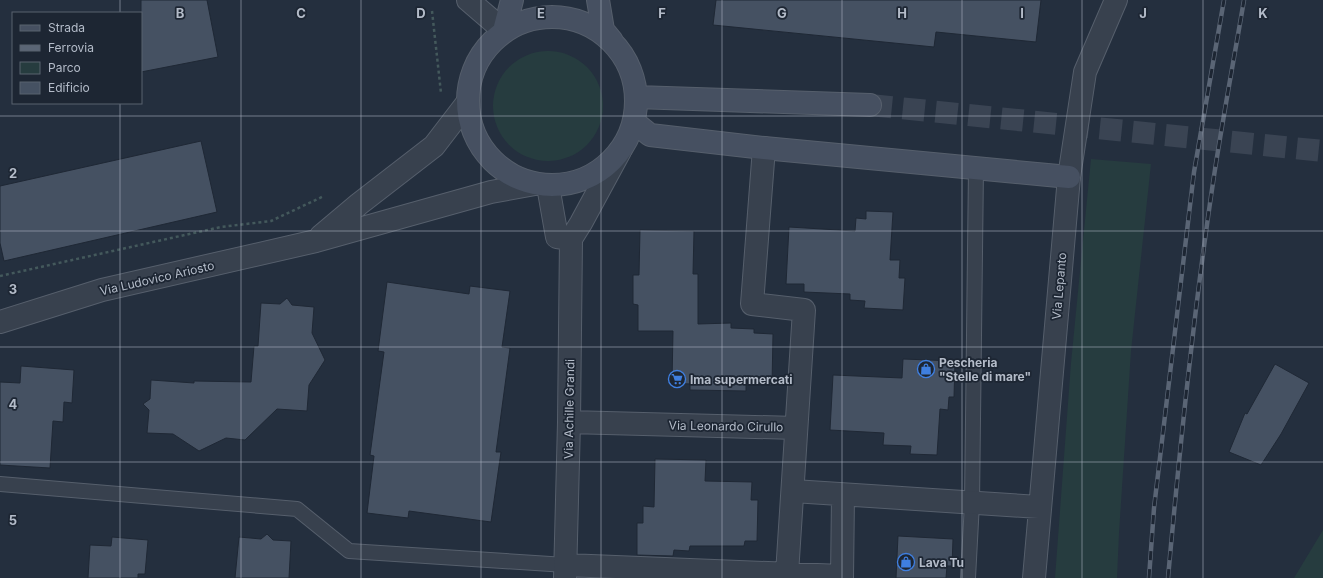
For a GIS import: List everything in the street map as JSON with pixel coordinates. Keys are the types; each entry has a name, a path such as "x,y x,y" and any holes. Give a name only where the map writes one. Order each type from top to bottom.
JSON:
{"street":[{"path":"468,0 504,31"},
{"path":"504,31 512,0"},
{"path":"542,185 557,237 571,239 620,152 634,122 636,97 634,80 624,58 603,30 598,0"},
{"name":"Via Lepanto","path":"1034,578 1069,177 1085,72 1116,0"},
{"path":"620,152 606,166 581,181 542,185 502,170 484,151 473,132 467,103 470,79 478,58 504,31 526,20 548,16 564,17 592,26 606,35 624,58"},
{"path":"636,97 870,105"},
{"path":"316,241 359,204 434,146 467,103"},
{"path":"634,122 650,135 764,148 1069,177"},
{"name":"Via Leonardo Cirullo","path":"569,422 796,428 804,310 752,304 764,148"},
{"name":"Via Ludovico Ariosto","path":"0,322 102,290 316,241 491,192 542,185"},
{"name":"Via Achille Grandi","path":"566,571 571,239"},
{"path":"787,574 796,428"},
{"path":"793,491 1039,507"},
{"path":"566,571 787,574 842,577 843,495"}],"lane":[{"path":"968,578 972,503 976,168"},
{"path":"0,484 297,510 349,551 566,571"}],"path":[{"path":"432,11 441,94"},
{"path":"0,276 221,227 271,221 327,194"}],"green space":[{"path":"548,51 559,52 569,56 587,67 598,85 602,95 602,117 598,127 587,145 569,156 559,160 548,161 537,160 527,156 509,145 498,127 494,117 493,106 494,95 498,85 509,67 527,56 537,52"},
{"path":"1091,159 1151,164 1131,351 1117,578 1055,578 1071,363"},
{"path":"1323,530 1323,578 1294,578"}],"building":[{"path":"141,0 207,0 218,57 142,72"},
{"path":"716,0 1041,0 1036,42 936,32 934,47 713,25"},
{"path":"201,141 217,212 4,261 0,243 0,186"},
{"path":"866,211 893,212 890,260 900,260 899,278 905,278 903,310 864,308 865,301 850,300 850,294 804,292 804,284 786,284 789,227 855,231 856,218 866,219"},
{"path":"640,230 694,231 693,274 698,274 698,324 731,323 731,328 754,329 754,333 773,334 772,385 746,385 746,391 690,390 690,384 672,383 673,331 638,331 638,305 633,304 633,275 639,275"},
{"path":"387,282 469,294 470,286 510,291 502,347 510,348 496,452 501,452 491,522 409,511 408,518 367,513 374,456 370,455 384,352 378,351"},
{"path":"287,298 292,305 314,307 312,333 325,360 309,385 307,411 277,409 245,440 226,438 199,451 173,434 147,433 149,410 143,404 150,399 151,380 194,383 194,381 251,382 254,346 258,346 261,303 280,304"},
{"path":"903,359 955,361 954,397 949,397 948,410 940,409 937,455 910,454 911,446 883,445 884,433 830,430 833,375 902,378"},
{"path":"1275,364 1309,383 1281,434 1261,465 1229,452 1245,413 1247,414"},
{"path":"21,366 74,370 72,403 64,402 63,422 53,421 50,468 0,465 0,382 20,383"},
{"path":"655,459 706,460 705,481 752,482 751,500 758,500 757,541 745,541 744,546 690,546 689,551 674,550 673,556 637,555 637,523 643,523 643,506 654,507"},
{"path":"267,534 273,540 291,541 289,578 235,578 239,537 261,539"},
{"path":"898,536 953,539 952,566 947,566 946,578 896,578"},
{"path":"112,537 148,540 145,574 138,574 138,578 88,578 90,545 111,546"}],"tunnel":[{"path":"870,105 1323,151"}],"railway":[{"path":"1149,578 1154,508 1194,172 1224,0"},
{"path":"1168,578 1200,276 1217,154 1244,0"}],"place":[{"name":"Pescheria \"Stelle di mare\"","path":"926,369"},
{"name":"Ima supermercati","path":"677,379"},
{"name":"Lava Tu","path":"906,562"}]}
